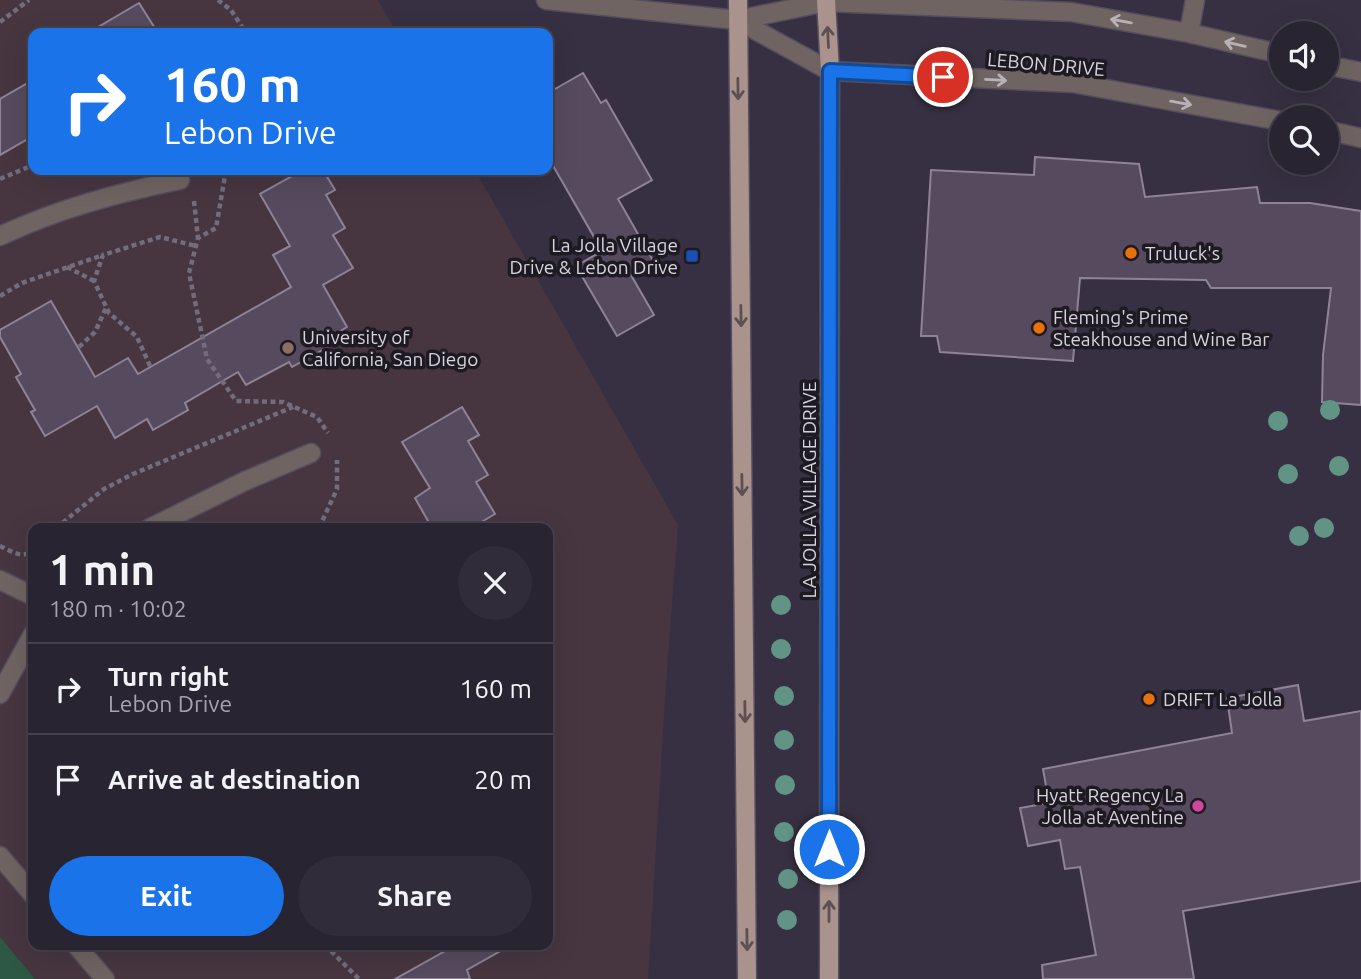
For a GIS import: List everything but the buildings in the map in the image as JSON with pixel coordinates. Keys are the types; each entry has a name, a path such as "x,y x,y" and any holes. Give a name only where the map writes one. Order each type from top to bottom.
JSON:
{"main road":[{"path":"738,0 747,979"},
{"name":"LA JOLLA VILLAGE DRIVE","path":"826,1 830,71 829,979"}],"street":[{"path":"546,0 737,20 826,1 1071,12 1189,33 1269,51"},
{"path":"1189,33 1195,0"},
{"name":"LEBON DRIVE","path":"737,20 830,71 1073,83 1269,119"},
{"path":"1339,68 1361,72"},
{"path":"1339,133 1361,138"},
{"path":"0,236 38,218 114,194 180,180"},
{"path":"160,523 245,481 311,453"},
{"path":"0,580 28,594"},
{"path":"0,694 28,644"},
{"path":"0,856 28,889"},
{"path":"80,950 105,979"}],"path":[{"path":"0,22 29,0"},
{"path":"218,0 231,10 243,28"},
{"path":"0,180 28,167"},
{"path":"225,175 216,228 198,238 189,273 207,359 236,401 283,402 294,406 317,417 331,438"},
{"path":"0,296 22,283 160,237 196,246"},
{"path":"94,281 103,255"},
{"path":"66,267 94,281 109,313 136,337 150,366"},
{"path":"79,347 94,332 106,307"},
{"path":"62,523 104,489 133,474 294,406"},
{"path":"321,523 337,489 337,448"},
{"path":"0,545 20,556 28,555"},
{"path":"330,950 359,979"}],"shaded area":[{"name":"University of California, San Diego","path":"0,0 378,0 394,28 28,28 28,175 478,175 678,525 648,979 0,979"}],"green space":[{"path":"0,937 35,979 0,979"}],"place":[{"name":"Truluck's","path":"1131,253"},
{"name":"La Jolla Village Drive & Lebon Drive","path":"692,256"},
{"name":"Fleming's Prime Steakhouse and Wine Bar","path":"1039,328"},
{"name":"University of California, San Diego","path":"288,348"},
{"name":"DRIFT La Jolla","path":"1149,699"},
{"name":"Hyatt Regency La Jolla at Aventine","path":"1198,806"}],"route":[{"path":"829,849 830,71 943,77"}]}
